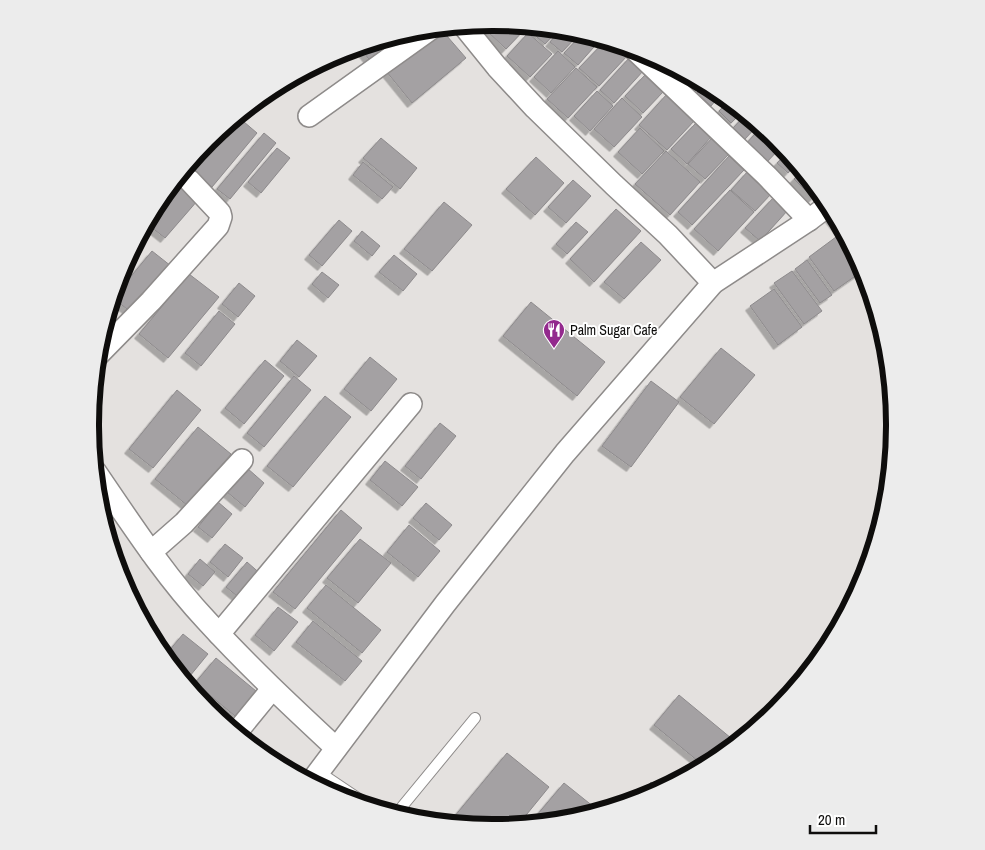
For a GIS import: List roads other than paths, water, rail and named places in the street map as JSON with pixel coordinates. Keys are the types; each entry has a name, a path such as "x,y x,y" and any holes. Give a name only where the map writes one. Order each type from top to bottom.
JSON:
{"street":[{"path":"469,32 497,67 535,108 668,236 713,283"},
{"path":"309,116 417,39"},
{"path":"650,64 767,176 809,220"},
{"path":"106,347 152,301 218,226 221,217 220,213 189,180"},
{"path":"315,777 445,604 565,454 713,283 822,210"},
{"path":"219,634 412,404"},
{"path":"151,552 184,523 242,460"},
{"path":"103,484 151,552 205,620 272,689 336,748"},
{"path":"241,727 272,689"}],"lane":[{"path":"401,807 474,718"}],"place":[{"name":"Palm Sugar Cafe","path":"554,349"}]}
